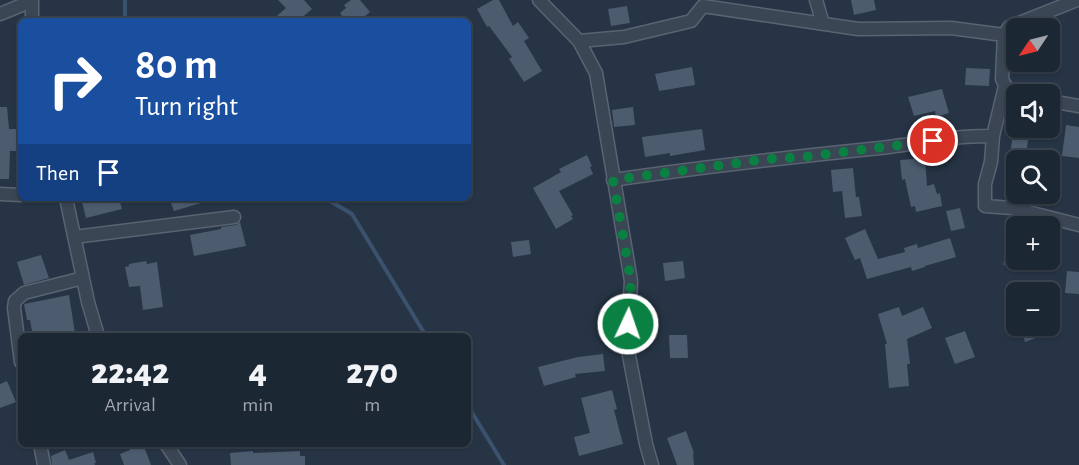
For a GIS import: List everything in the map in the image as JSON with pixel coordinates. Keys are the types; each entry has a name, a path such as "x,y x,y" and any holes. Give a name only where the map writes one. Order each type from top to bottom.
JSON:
{"street":[{"path":"539,0 579,41 596,73 631,281 627,345 652,465"},
{"path":"816,0 823,24"},
{"path":"1077,0 1009,27 1004,35 1002,79 1005,86 993,136 985,206 1012,208 1079,225"},
{"path":"0,14 32,1 32,18"},
{"path":"579,41 624,37 682,24 691,21 703,6 858,29 951,28 1004,35"},
{"path":"1060,103 1079,106"},
{"path":"613,180 972,135 993,136"},
{"path":"0,194 18,195"},
{"path":"63,201 97,333"},
{"path":"74,237 234,217"},
{"path":"18,339 15,301 24,293 83,278"},
{"path":"41,447 44,465"},
{"path":"168,447 180,465"}],"building":[{"path":"278,0 304,0 312,9 302,18 274,18 286,8"},
{"path":"351,0 360,0 370,12 365,16 367,18 344,18 340,13 346,8 344,5"},
{"path":"493,0 499,0 513,26 518,22 529,38 524,41 542,71 524,82 509,59 512,57 489,26 487,27 477,9"},
{"path":"851,0 874,0 876,10 854,15"},
{"path":"627,6 630,23 611,26 608,9"},
{"path":"692,67 695,85 659,91 655,74"},
{"path":"966,68 990,69 989,86 965,85"},
{"path":"942,89 949,113 936,117 935,111 914,116 908,97"},
{"path":"0,107 7,107 9,129 18,129 18,151 10,151 9,179 0,179"},
{"path":"633,107 635,125 614,127 612,110"},
{"path":"1066,125 1079,127 1079,158 1062,156"},
{"path":"702,129 705,150 670,156 670,153 645,157 642,137"},
{"path":"1012,138 1028,138 1027,150 1011,150"},
{"path":"587,155 593,174 559,191 573,219 556,229 533,188 561,172 559,169"},
{"path":"925,158 927,186 934,184 937,194 940,193 942,206 916,212 915,206 911,207 905,179 902,180 900,160"},
{"path":"853,168 856,197 859,197 862,216 845,218 842,191 833,192 831,170"},
{"path":"82,201 120,201 122,209 86,218"},
{"path":"170,201 208,201 174,211"},
{"path":"960,208 965,228 951,231 946,211"},
{"path":"240,222 246,246 194,256 190,235 221,229 221,227 236,225"},
{"path":"865,229 878,259 905,252 904,248 917,244 918,248 950,238 956,257 912,271 911,267 867,279 860,258 855,260 845,238"},
{"path":"529,240 531,254 513,257 511,242"},
{"path":"41,255 49,278 24,285 17,262"},
{"path":"146,261 147,264 157,262 163,307 143,310 140,286 129,287 125,267"},
{"path":"683,261 685,278 665,281 663,263"},
{"path":"1067,271 1079,272 1079,294 1065,293"},
{"path":"69,295 75,333 32,333 24,304"},
{"path":"899,307 902,316 923,307 932,328 907,339 910,364 907,364 909,386 889,388 885,344 887,344 878,314"},
{"path":"965,331 975,357 955,364 945,338"},
{"path":"669,335 687,335 688,358 670,358"},
{"path":"1023,336 1042,336 1025,342"},
{"path":"603,354 605,371 575,374 576,377 544,386 538,367 578,357"},
{"path":"7,381 16,402 0,408 0,384"},
{"path":"612,390 617,409 614,410 623,444 579,456 574,437 590,433 581,398"},
{"path":"686,431 694,453 694,465 677,465 667,438"},
{"path":"129,447 144,447 151,465 124,465 120,454 130,450"},
{"path":"65,450 69,460 93,452 96,463 95,465 52,465 51,456"},
{"path":"253,451 253,453 300,451 300,456 305,456 305,465 231,465 230,453"}],"waterway":[{"path":"125,0 125,18"},
{"path":"330,201 352,214 424,333"},
{"path":"471,411 504,465"}],"route":[{"path":"628,324 631,281 613,180 767,159 803,157 933,141"}]}
